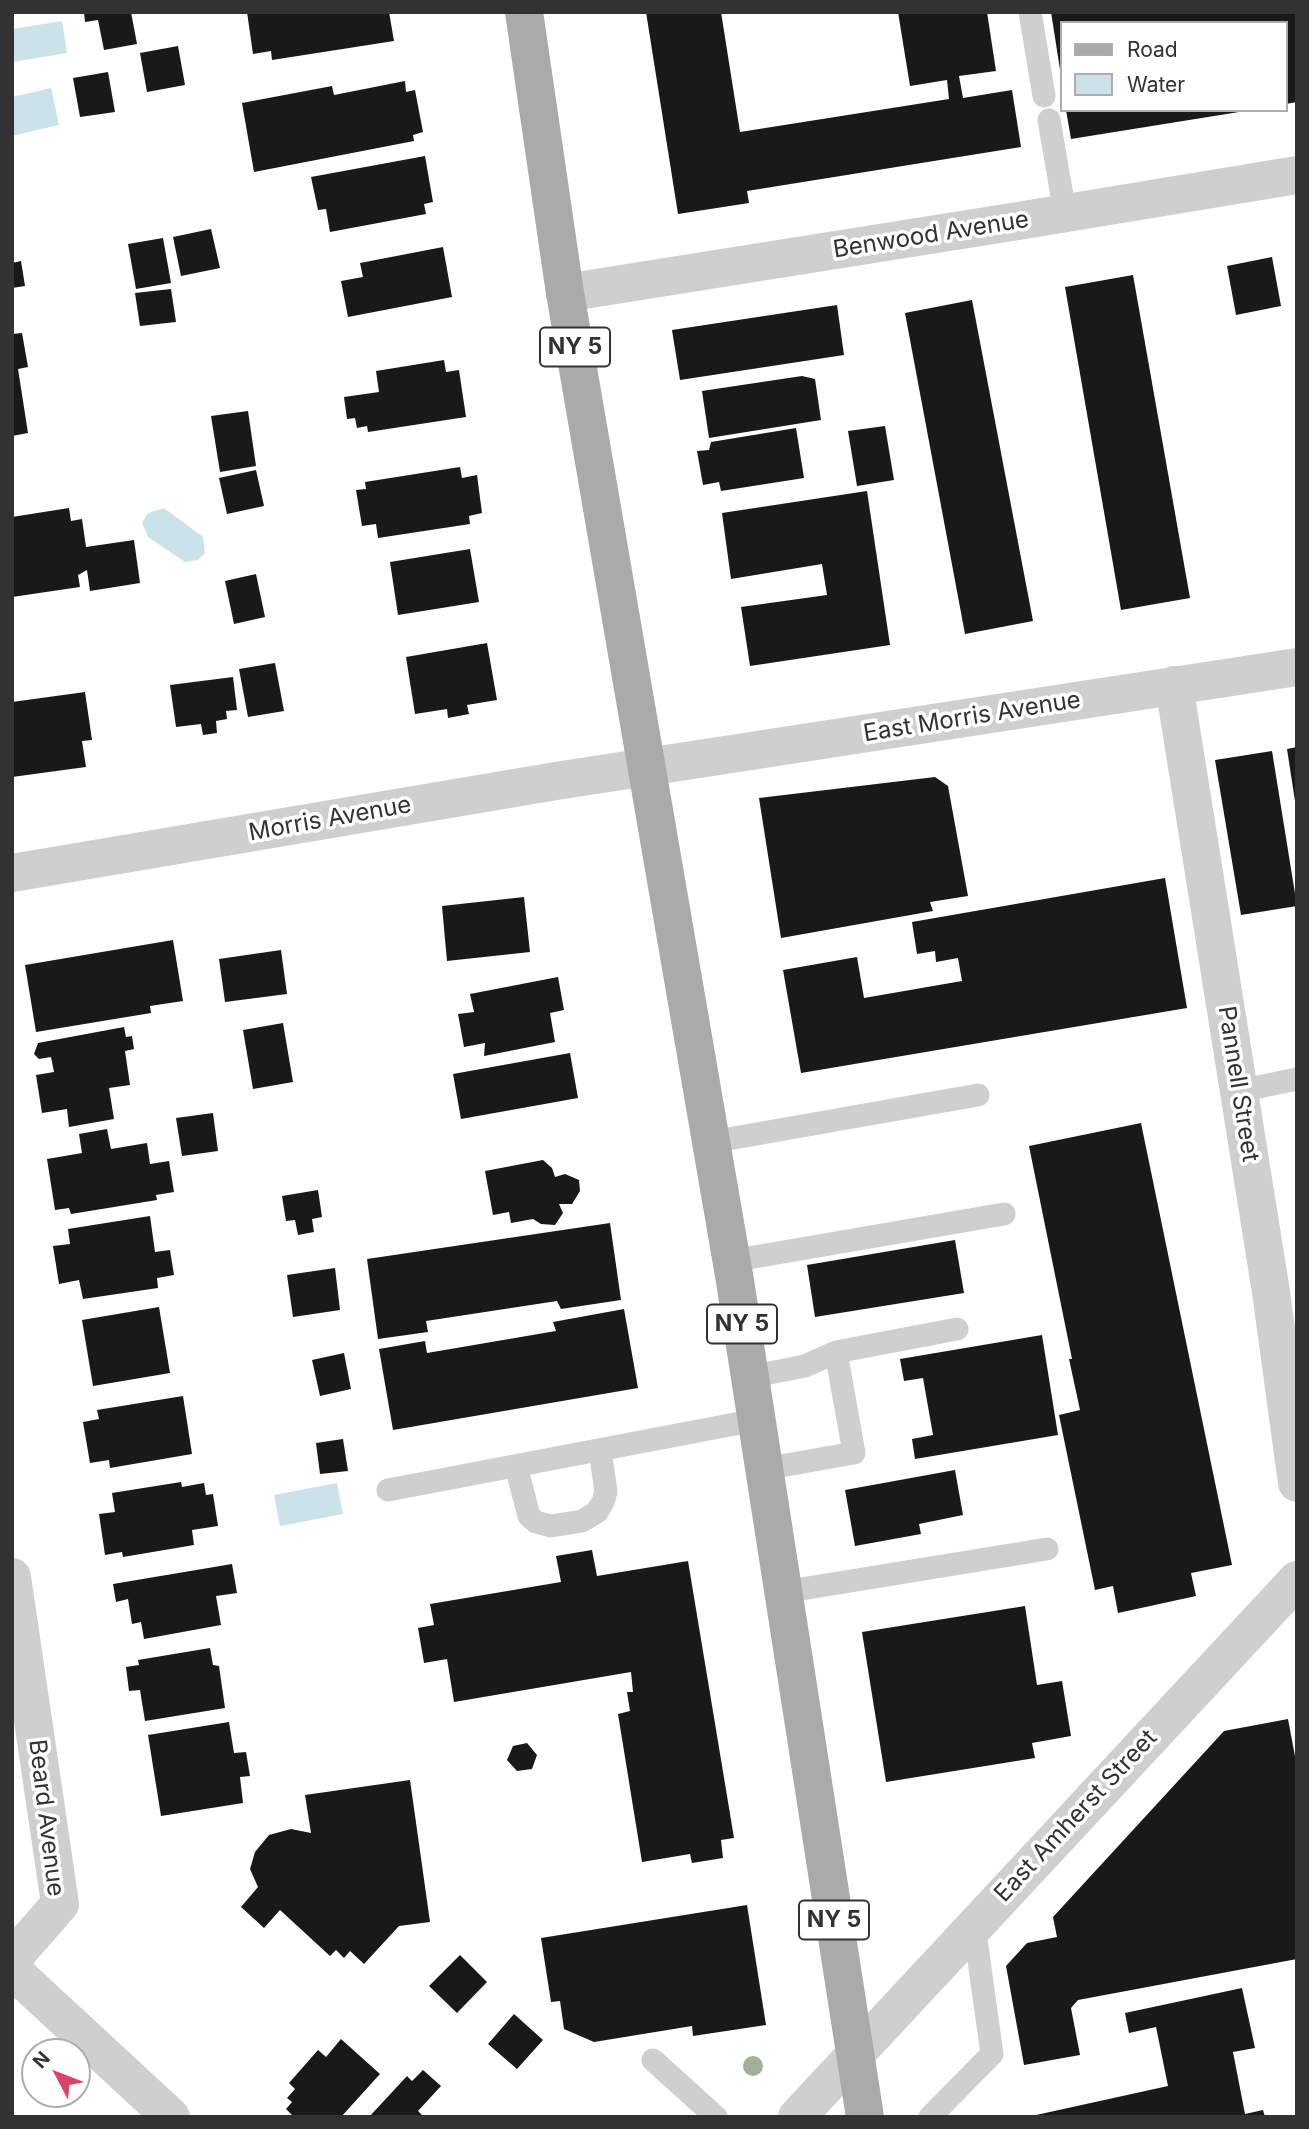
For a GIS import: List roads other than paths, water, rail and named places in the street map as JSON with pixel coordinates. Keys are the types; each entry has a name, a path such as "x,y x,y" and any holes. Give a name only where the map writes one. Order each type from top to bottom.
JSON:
{"main road":[{"name":"NY 5","path":"524,12 565,293 731,1261 865,2117"}],"street":[{"name":"Benwood Avenue","path":"565,293 1297,175"},
{"name":"East Morris Avenue","path":"648,768 1297,667"},
{"name":"Pannell Street","path":"1174,685 1271,1292 1297,1483"},
{"name":"Morris Avenue","path":"12,873 556,781 648,768"},
{"name":"Beard Avenue","path":"12,1577 60,1904 12,1959"},
{"name":"East Amherst Street","path":"797,2117 1297,1580"},
{"path":"12,1970 171,2117"}],"lane":[{"path":"1030,12 1044,96"},
{"path":"1049,120 1065,214"},
{"path":"1239,1091 1297,1079"},
{"path":"711,1142 978,1095"},
{"path":"731,1261 1004,1214"},
{"path":"749,1377 805,1366 836,1352 957,1329"},
{"path":"764,1469 854,1452 836,1352"},
{"path":"388,1490 756,1420"},
{"path":"516,1466 530,1516 536,1522 551,1527 582,1521 597,1512 606,1492 600,1450"},
{"path":"783,1592 1047,1549"},
{"path":"930,2117 992,2053 974,1926"},
{"path":"653,2060 716,2117"}],"water":[{"path":"62,21 67,53 12,62 12,29"},
{"path":"51,88 59,125 12,136 12,97"},
{"path":"164,508 203,537 205,553 198,560 185,562 148,537 142,523 148,513"},
{"path":"337,1483 343,1514 280,1526 274,1495"}]}
